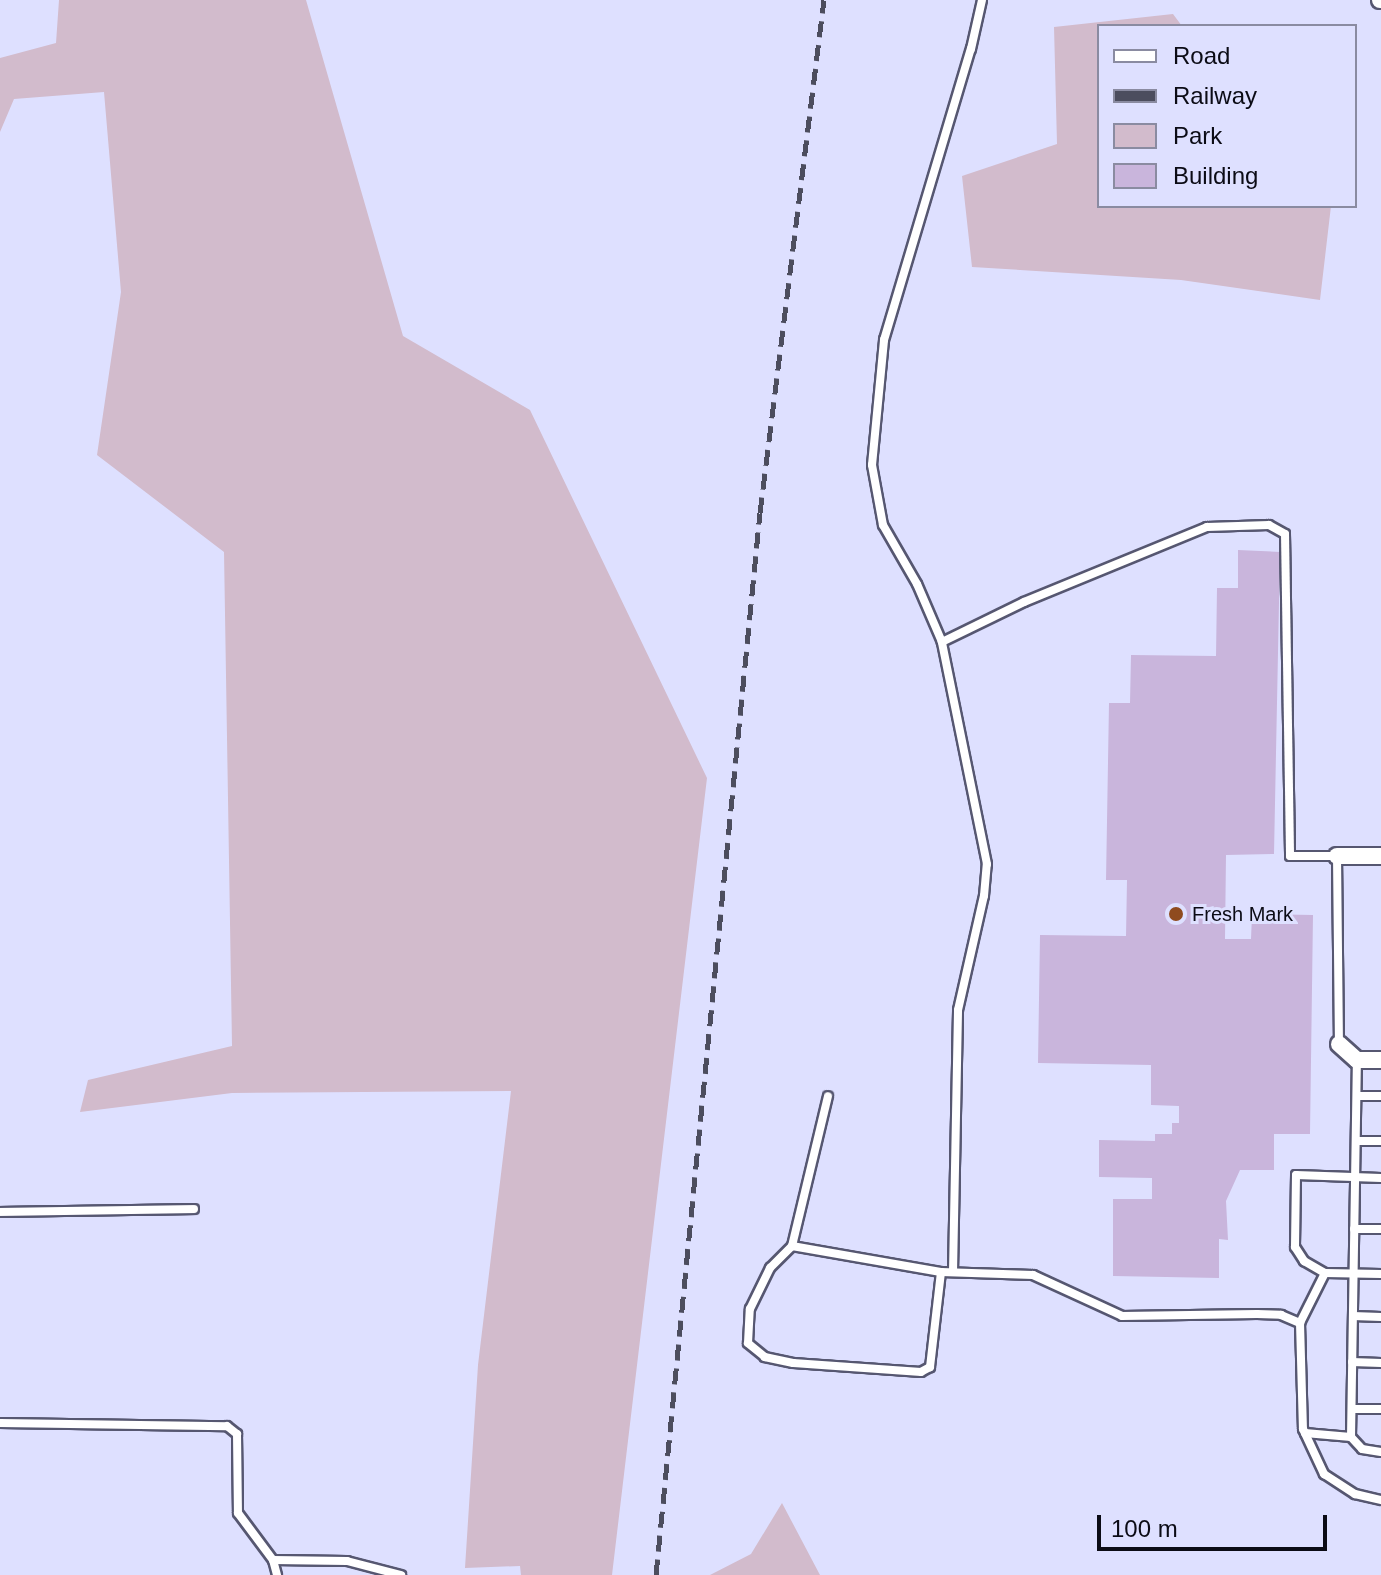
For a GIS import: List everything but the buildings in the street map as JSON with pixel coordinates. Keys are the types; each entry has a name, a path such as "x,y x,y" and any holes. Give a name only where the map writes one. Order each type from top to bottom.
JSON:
{"street":[{"path":"1337,856 1381,856"},
{"path":"1339,1044 1357,1060 1381,1060"}],"lane":[{"path":"953,1272 958,1010 984,896 987,864 942,642 917,584 883,525 872,465 884,340 971,49 982,0"},
{"path":"942,642 1024,602 1207,527 1269,525 1285,534 1290,856 1337,856 1339,1044"},
{"path":"1351,1437 1357,1060"},
{"path":"828,1096 792,1246 770,1268 750,1309 748,1343 765,1357 793,1363 921,1372 928,1369 941,1272"},
{"path":"1357,1096 1381,1096"},
{"path":"1356,1141 1381,1141"},
{"path":"1381,1178 1296,1175 1295,1247 1304,1261 1325,1273 1381,1274"},
{"path":"0,1212 194,1209"},
{"path":"1354,1229 1381,1229"},
{"path":"792,1246 941,1272 1033,1275 1122,1316 1257,1314 1281,1315 1300,1323"},
{"path":"1325,1273 1300,1323 1305,1433 1324,1474 1355,1494 1381,1500"},
{"path":"1353,1316 1381,1317"},
{"path":"1352,1362 1381,1363"},
{"path":"1352,1409 1381,1409"},
{"path":"0,1423 227,1426 237,1434 238,1513 273,1560 277,1575"},
{"path":"1305,1433 1351,1437 1362,1449 1381,1452"},
{"path":"273,1560 347,1561 401,1575"}],"green space":[{"path":"59,0 306,0 403,336 530,410 707,778 612,1575 521,1575 520,1566 465,1568 478,1365 511,1091 232,1093 80,1112 88,1080 232,1046 224,552 97,455 121,292 104,92 14,99 0,132 0,58 56,43"},
{"path":"1173,14 1180,24 1097,24 1097,208 1331,208 1320,300 1181,280 972,267 962,176 1057,144 1054,27"},
{"path":"782,1503 820,1575 710,1575 751,1554"}],"railway":[{"path":"656,1575 760,513 824,0"}],"place":[{"name":"Fresh Mark","path":"1176,914"}]}
